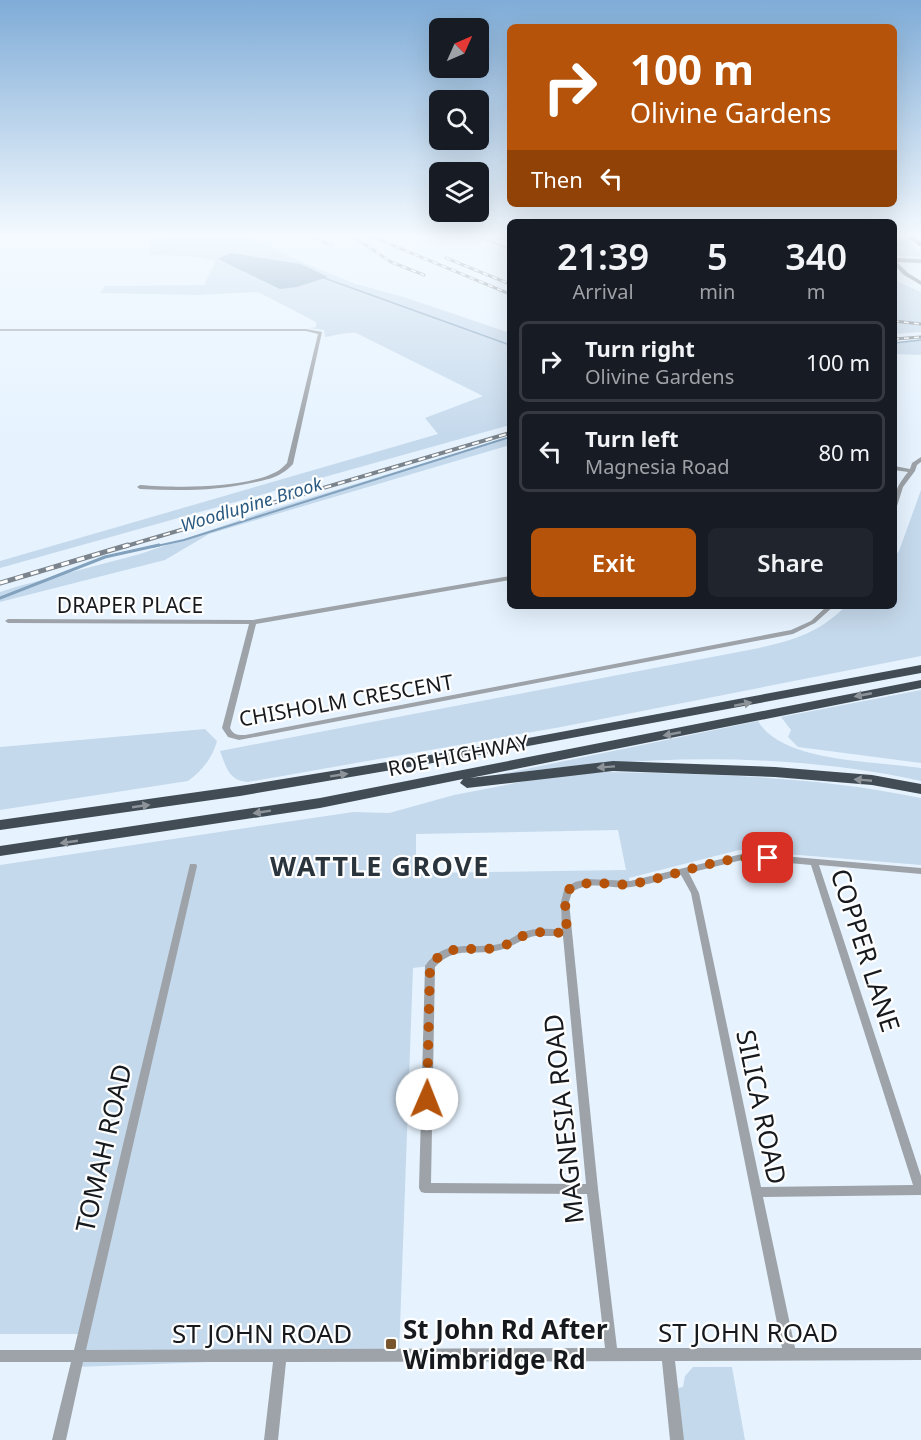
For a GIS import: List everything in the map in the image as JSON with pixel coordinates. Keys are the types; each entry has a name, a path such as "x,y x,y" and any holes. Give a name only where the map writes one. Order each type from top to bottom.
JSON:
{"highway":[{"path":"805,692 921,662"},
{"name":"ROE HIGHWAY","path":"0,825 224,794 432,759 921,669"},
{"name":"ROE HIGHWAY","path":"0,851 320,803 921,684"},
{"path":"320,803 557,771 613,766 775,772 872,780 921,789"}],"street":[{"path":"0,330 318,331 321,334 290,464 285,470 237,485 140,487"},
{"path":"897,496 900,487 914,465 921,459"},
{"path":"897,468 912,471 921,468"},
{"path":"253,622 507,579"},
{"name":"CHISHOLM CRESCENT","path":"253,622 226,728 232,736 238,737 369,715 793,632 813,622 828,609"},
{"name":"DRAPER PLACE","path":"8,621 253,622"},
{"path":"684,871 746,856 921,871"},
{"name":"COPPER LANE","path":"814,862 921,1190"},
{"name":"TOMAH ROAD","path":"59,1440 193,866"},
{"name":"MAGNESIA ROAD","path":"612,1355 592,1189 565,902 568,890 578,884 630,884 684,871"},
{"name":"SILICA ROAD","path":"684,871 695,893 790,1355"},
{"path":"567,933 533,934 496,948 448,950 439,954 430,966 425,1188 592,1189"},
{"path":"757,1192 921,1190"},
{"name":"ST JOHN ROAD","path":"0,1356 921,1354"},
{"path":"668,1355 677,1440"},
{"path":"271,1440 280,1356"}],"shaded area":[{"path":"278,302 419,302 507,332 507,426 0,568 0,561 438,434 425,418 483,396 356,333 325,337 324,330 309,328 316,327 316,322"},
{"path":"897,302 921,302 921,332 897,334"},
{"path":"921,340 921,355 897,354 897,343"},
{"path":"507,438 507,446 209,534 165,560 0,602 0,592 140,554 266,511"},
{"path":"921,490 921,656 561,727 248,782 232,776 220,751 781,643 814,630 843,609 897,609 897,553"},
{"path":"921,690 921,763 798,747 788,737 791,730 781,717"},
{"path":"758,721 770,735 787,745 832,758 921,768 921,781 814,764 707,759 599,764 492,776"},
{"path":"205,729 217,741 206,763 188,781 0,810 0,747"},
{"path":"604,772 763,777 842,785 921,798 921,865 739,850 629,878 630,884 588,882 568,890 567,933 540,932 509,945 464,949 430,966 413,968 399,1355 77,1367 84,1334 0,1334 0,865 353,812 389,813 454,795 547,777","holes":["618,830 626,870 416,873 416,834"]},
{"path":"693,1367 732,1367 745,1440 678,1440 672,1389 683,1387 685,1376"}],"waterway":[{"path":"391,302 507,344"},
{"name":"Woodlupine Brook","path":"897,343 921,340"},
{"name":"Woodlupine Brook","path":"152,547 184,540 507,438"},
{"name":"Woodlupine Brook","path":"0,598 105,557 159,545"}],"railway":[{"path":"897,321 921,324"},
{"path":"897,339 921,337"},
{"path":"123,547 507,434"},
{"path":"0,583 128,545"}],"place":[{"name":"St John Rd After Wimbridge Rd","path":"391,1344"}],"district":[{"name":"WATTLE GROVE","path":"380,865"}],"route":[{"path":"427,1099 430,966 439,954 448,950 496,948 509,945 525,935 540,932 567,933 565,902 568,890 578,884 588,882 630,884 746,856 768,858"}]}
